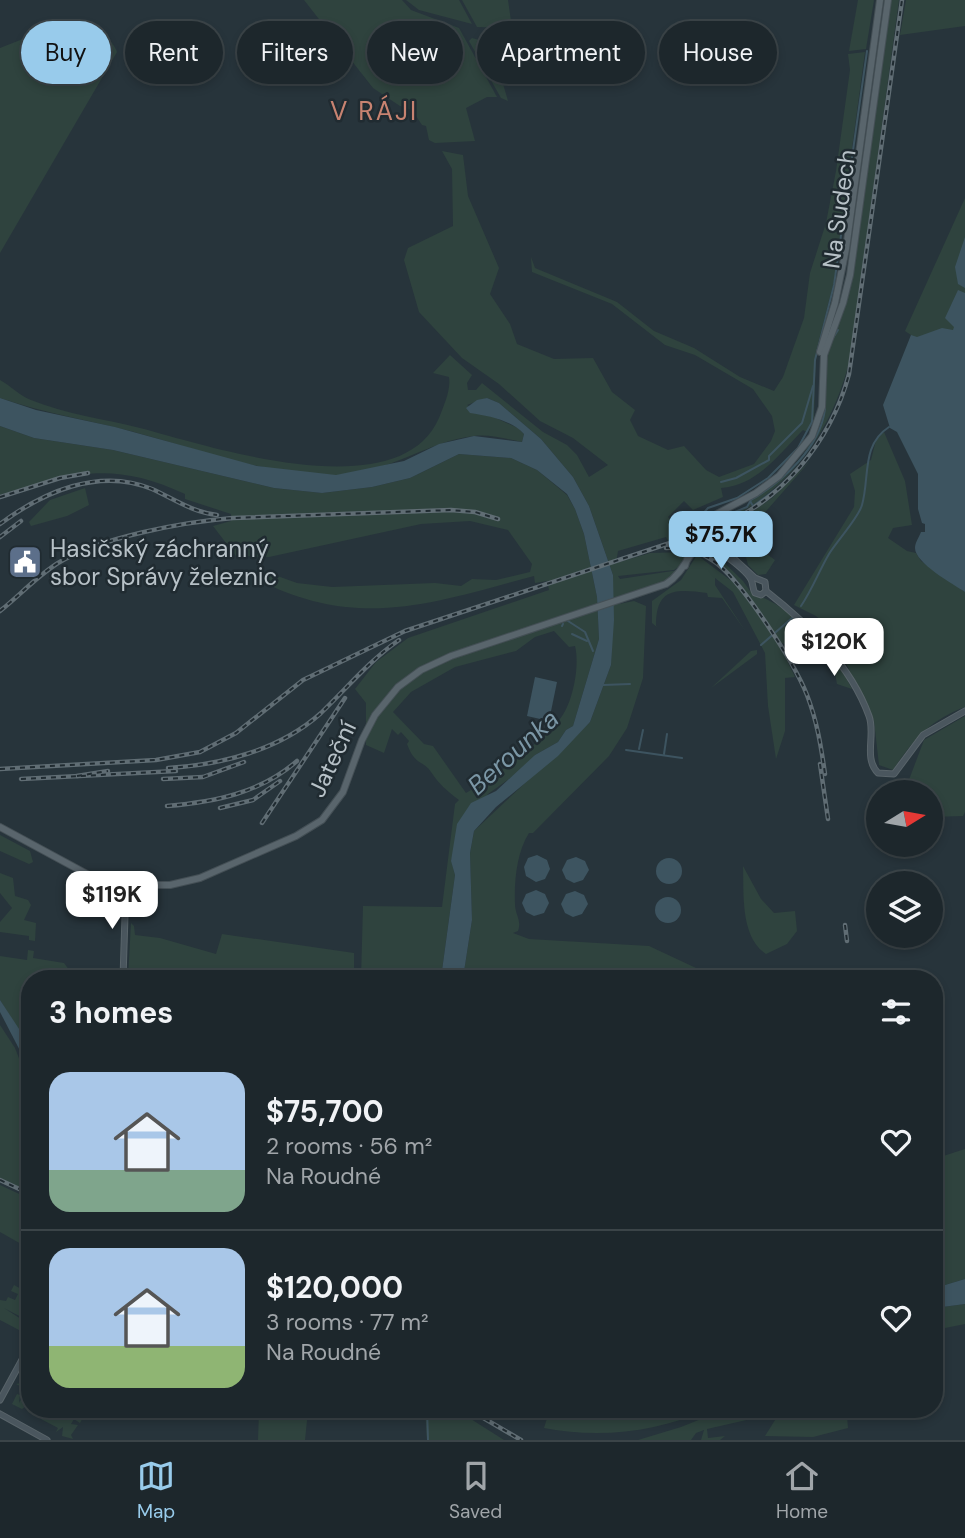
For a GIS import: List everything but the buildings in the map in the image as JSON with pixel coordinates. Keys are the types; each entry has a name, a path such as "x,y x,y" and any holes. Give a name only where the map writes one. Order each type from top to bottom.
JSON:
{"main road":[{"name":"Na Sudech","path":"818,421 820,356 844,260 880,0"},
{"name":"Na Sudech","path":"700,542 709,519 756,493 779,476 800,453 818,421 823,403 824,355 844,303 850,275 888,0"},
{"name":"Na Sudech","path":"697,526 710,514 725,509"},
{"path":"685,566 691,546 691,530 697,526 766,584 766,591 824,643 843,667 870,718 871,763 875,770 885,775 894,774 923,735 965,711"},
{"path":"691,537 718,550 748,576 756,594 766,591"},
{"name":"Jateční","path":"0,827 98,880 126,885 170,885 191,881 309,830 329,813 340,799 367,727 384,701 405,681 439,660 670,582 685,566 700,542"},
{"path":"753,586 759,580"},
{"path":"123,970 126,885"},
{"path":"0,1400 21,1362"},
{"path":"0,1414 47,1440"}],"green space":[{"path":"304,0 402,0 411,10 440,21 367,21 367,80 353,62 353,21 320,21"},
{"path":"406,0 459,0 472,24 463,21 419,10"},
{"path":"462,0 508,0 511,21 477,21 477,27"},
{"path":"858,0 874,0 866,49 849,51"},
{"path":"891,0 899,0 850,359 842,387 817,438 782,481 761,499 737,515 711,528 717,519 748,507 751,501 788,472 803,455 821,425 825,404 825,360 851,286"},
{"path":"906,0 965,0 965,26 900,35"},
{"path":"463,35 477,61 477,84 490,84 497,97 487,97 466,108 475,141 435,143 429,140 426,126 422,125 412,110 400,106 370,84 463,84"},
{"path":"472,38 477,39 477,55 469,41"},
{"path":"21,40 21,84 98,84 0,253 0,48"},
{"path":"111,42 114,46 117,52 111,62"},
{"path":"865,52 834,281 816,352 814,417 807,432 803,430 757,475 734,486 721,488 723,497 693,510 684,501 668,517 680,529 683,528 686,536 668,541 666,537 618,551 616,563 650,553 686,552 681,565 674,570 618,576 620,579 679,570 666,581 619,597 619,604 634,601 646,606 643,678 627,728 609,756 533,833 529,833 517,867 515,904 519,927 518,931 513,933 529,939 649,946 696,970 464,970 472,920 470,853 474,831 590,722 611,665 613,575 589,506 573,477 541,439 499,403 487,398 467,405 518,428 524,434 522,442 492,436 457,439 391,464 337,475 260,467 17,403 0,398 0,380 27,398 71,413 254,457 300,464 345,466 385,461 417,446 439,418 445,403 449,377 433,373 450,355 472,375 467,383 468,390 476,390 482,383 543,432 567,445 577,455 589,477 608,465 573,438 540,421 499,384 462,358 419,312 404,260 408,248 453,226 452,169 442,151 463,155 468,196 499,268 490,294 510,324 517,344 554,359 593,358 612,392 635,410 630,420 638,436 668,450 684,446 706,470 719,477 754,464 775,431 772,416 753,389 695,355 665,345 612,304 532,272 531,257 535,268 617,302 654,331 694,348 740,377 774,391 783,377 804,318 810,273 826,223 850,70 848,54"},
{"path":"493,84 503,84 508,101 501,98"},
{"path":"965,198 965,343 907,348 911,335 905,331"},
{"path":"0,426 34,438 113,450 274,488 322,493 372,487 410,478 459,454 511,458 537,470 567,495 584,534 597,597 599,639 573,726 566,730 558,742 535,755 527,766 488,794 451,860 455,875 442,970 361,970 363,906 442,907 455,804 459,800 413,756 407,744 409,741 401,732 398,735 392,729 384,753 366,745 366,703 355,689 376,662 408,638 549,590 547,581 535,583 534,576 432,602 367,608 334,605 300,597 265,583 269,573 297,583 332,587 435,583 461,586 472,579 496,580 530,572 532,564 508,530 470,521 421,524 269,557 236,556 213,526 231,521 231,514 185,499 185,494 159,483 114,474 71,476 0,495","holes":["554,631 569,647 575,646 576,673 572,694 560,719 516,759 466,793 433,746 424,744 393,712 411,692 455,667 516,651 535,637"]},
{"path":"884,432 905,481 912,525 893,528 888,538 907,551 916,553 921,561 965,592 965,707 942,718 923,732 893,770 879,765 874,721 842,655 830,641 836,634 816,616 794,605 854,507 855,491 850,474 871,460 876,440"},
{"path":"810,461 754,525 765,534 757,547 775,560 766,574 758,575 748,565 745,553 726,530 772,498"},
{"path":"85,488 89,505 67,516 31,526 29,522 50,500"},
{"path":"709,548 743,581 753,595 781,608 817,638 837,663 852,689 837,684 833,663 820,655 778,642 795,677 785,678 785,731 776,759 768,706 765,653 733,592 715,578 715,585 746,632 722,598 708,597 707,593 686,591 669,594 659,604 658,628 652,623 652,601 681,580 697,555 733,582 738,581 716,559 699,551"},
{"path":"757,650 757,654 711,688 751,651"},
{"path":"965,716 963,816 943,817 943,780 909,780 924,740"},
{"path":"0,835 30,851 33,862 29,864 0,851"},
{"path":"743,866 761,899 774,913 795,911 797,931 787,944 766,954 752,937 748,926"},
{"path":"0,873 13,878 15,896 28,900 31,905 24,920 36,923 35,941 29,940 29,936 0,932 0,922 12,908 0,893"},
{"path":"131,923 135,935 160,938 216,954 222,934 354,953 354,970 128,970"},
{"path":"28,950 34,951 33,958 64,963 69,970 21,970 21,1034 0,1000 0,956 27,960"},
{"path":"0,1025 15,1048 21,1064 21,1188 0,1178"},
{"path":"965,1149 965,1279 943,1286 943,1156"},
{"path":"0,1185 21,1195 21,1244 0,1232"},
{"path":"14,1285 21,1289 21,1317 4,1308 21,1319 19,1330 0,1320 0,1300 6,1301 8,1297 15,1300 18,1294 11,1291"},
{"path":"965,1304 965,1324 943,1328 943,1307"},
{"path":"17,1394 20,1395 19,1403 21,1399 21,1408 12,1404"},
{"path":"82,1418 80,1423 74,1419 71,1424 78,1425 71,1435 73,1439 62,1436 63,1427 56,1432 58,1428 41,1419"},
{"path":"259,1418 307,1418 305,1440 258,1440"},
{"path":"426,1418 469,1418 504,1440 427,1440"},
{"path":"547,1418 686,1418 649,1428 607,1433 544,1428"},
{"path":"704,1418 755,1418 707,1429 708,1438 725,1436 720,1440 701,1440 704,1430 696,1433 691,1440 638,1440"},
{"path":"776,1418 847,1418 848,1428 813,1437 765,1436"}],"water":[{"path":"965,237 965,288 958,284 955,267"},
{"path":"958,290 965,293 965,592 936,573 917,554 916,542 921,532 925,532 925,524 922,523 918,509 918,474 897,432 890,428 883,405 911,335 917,337 942,328 953,330 954,327 945,318"},
{"path":"0,398 36,410 115,427 257,466 336,475 404,461 439,444 474,436 522,442 524,434 513,425 470,413 466,408 477,400 487,398 499,403 541,439 573,477 589,506 613,575 611,665 590,722 558,756 496,807 474,831 470,853 472,920 464,970 442,970 455,875 451,861 457,824 471,803 496,791 535,755 558,742 566,730 573,726 599,639 597,597 584,534 567,494 537,470 511,458 459,454 410,478 372,487 322,493 274,488 113,450 34,438 0,426"},
{"path":"535,677 557,682 549,721 527,716"},
{"path":"537,855 547,860 550,869 545,879 536,882 526,876 524,867 528,858"},
{"path":"576,857 585,861 589,870 583,880 574,883 566,879 562,870 567,860"},
{"path":"669,858 678,862 682,871 678,880 669,884 660,880 656,871 660,862"},
{"path":"536,890 545,894 549,903 544,913 534,916 526,912 522,903 526,894"},
{"path":"575,891 584,895 588,904 582,914 573,917 565,913 561,904 566,894"},
{"path":"668,897 677,901 681,910 677,919 668,923 659,919 655,910 659,901"},
{"path":"0,1000 21,1032 21,1053 0,1012"},
{"path":"965,1279 965,1304 943,1307 943,1286"}],"waterway":[{"path":"688,520 700,517 708,508 737,498 768,478 798,448 812,422 815,360 834,285 867,51"},
{"path":"833,338 838,330"},
{"path":"721,482 736,478 769,460 769,456 802,423 813,386"},
{"path":"711,525 715,520 747,507 751,500 798,462 816,437 825,409"},
{"path":"801,606 829,554 860,510 870,452 880,434 889,427"},
{"path":"750,501 753,506 775,490"},
{"path":"761,645 792,618"},
{"path":"568,621 585,632 593,651"},
{"path":"572,634 587,641"},
{"path":"603,685 630,684"},
{"path":"639,749 643,730"},
{"path":"664,754 667,734"},
{"path":"626,750 682,758"},
{"path":"427,1418 428,1440"}],"railway":[{"path":"0,769 156,760 200,752 236,733 303,680 405,631 715,528 739,517 782,486 800,467 830,423 849,374 902,0"},
{"path":"0,497 60,478 88,473"},
{"path":"0,524 53,493 72,486 112,481 152,489 191,508 217,515"},
{"path":"0,611 58,563 119,538 167,527 233,518 451,510 475,512 498,519"},
{"path":"0,537 21,521"},
{"path":"666,548 690,550 712,560 724,569 766,622 807,695 825,774"},
{"path":"168,768 229,759 287,737 321,713 368,666 399,640"},
{"path":"262,823 345,698"},
{"path":"167,806 236,794 268,781 297,761"},
{"path":"163,779 203,777 244,762"},
{"path":"820,764 828,819"},
{"path":"77,776 108,771"},
{"path":"21,779 176,771"},
{"path":"220,808 253,800 280,781"},
{"path":"845,925 847,941"},
{"path":"0,1180 21,1190"},
{"path":"483,1418 521,1440"}],"place":[{"name":"Hasičský záchranný sbor Správy železnic","path":"25,562"}],"district":[{"name":"V RÁJI","path":"374,111"}],"water label":[{"name":"Berounka","path":"513,752"}]}
